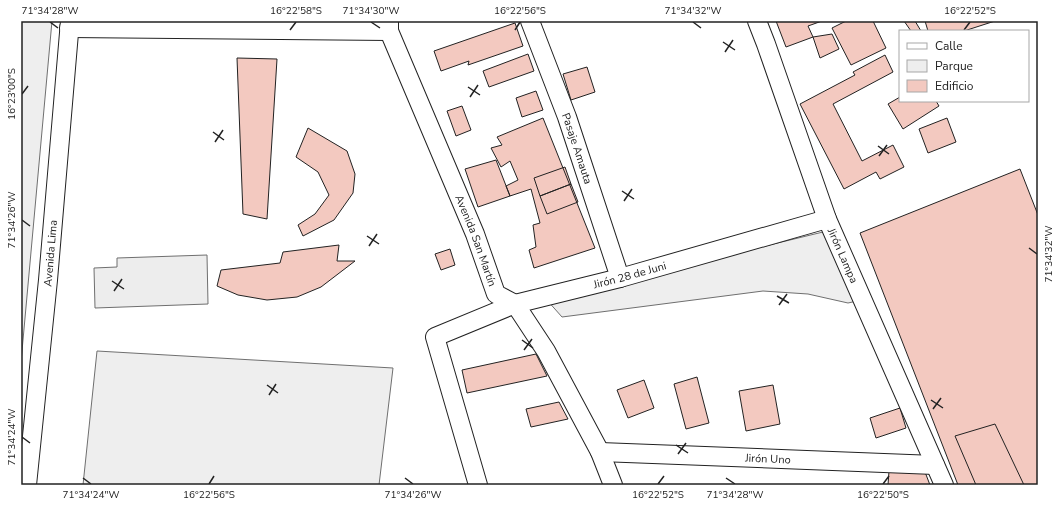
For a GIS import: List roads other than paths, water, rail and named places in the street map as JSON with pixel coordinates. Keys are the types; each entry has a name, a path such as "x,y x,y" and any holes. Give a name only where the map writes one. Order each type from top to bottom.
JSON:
{"street":[{"name":"Pasaje Amauta","path":"530,21 567,117 620,278"},
{"name":"Jirón Lampa","path":"757,21 827,219 944,485"},
{"path":"70,25 389,26"},
{"name":"Avenida Lima","path":"27,485 48,280 70,25"},
{"name":"Avenida San Martín","path":"389,26 475,234 496,294 515,304 546,351 600,452 613,485"},
{"name":"Jirón 28 de Juni","path":"478,485 435,337 515,304 620,278 827,219"},
{"name":"Jirón Uno","path":"600,452 935,465"}]}
